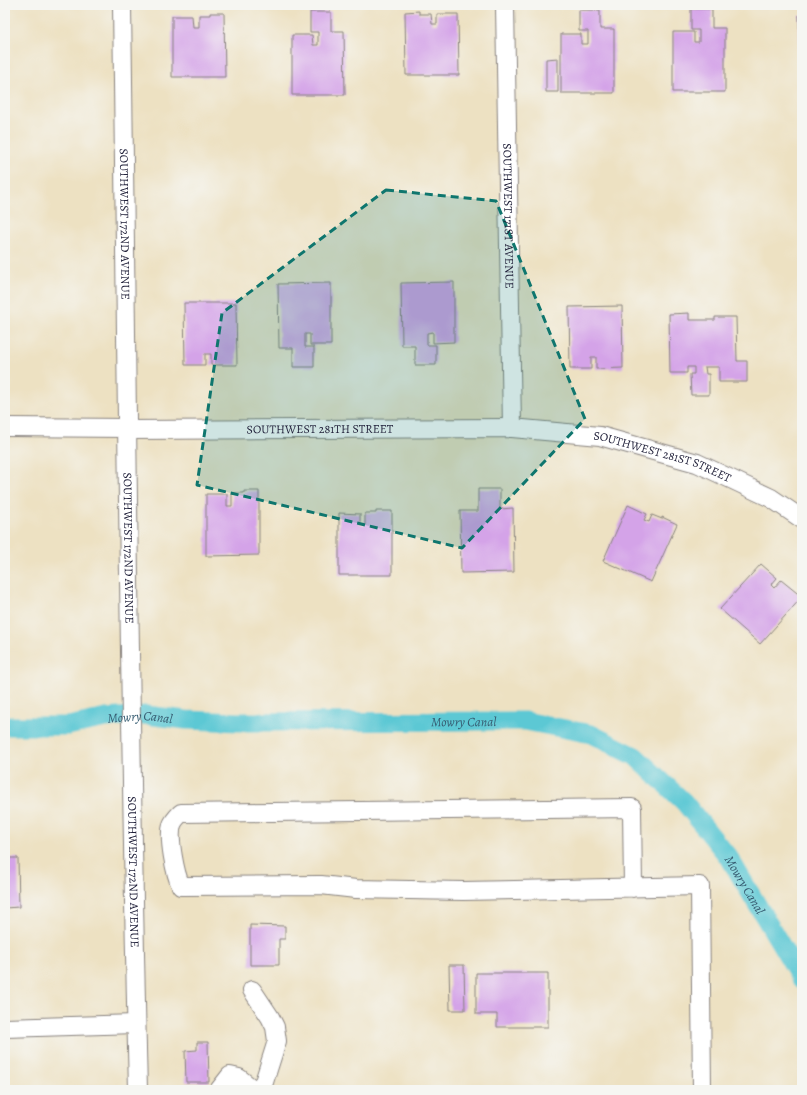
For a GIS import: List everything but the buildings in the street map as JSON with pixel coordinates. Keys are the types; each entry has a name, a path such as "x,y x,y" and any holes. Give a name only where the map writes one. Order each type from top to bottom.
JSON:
{"street":[{"name":"SOUTHWEST 172ND AVENUE","path":"122,5 128,429 130,738 138,1090"},
{"name":"SOUTHWEST 171ST AVENUE","path":"505,5 512,428"},
{"path":"5,427 128,429"},
{"name":"SOUTHWEST 281TH STREET","path":"128,429 512,428"},
{"name":"SOUTHWEST 281ST STREET","path":"512,428 600,436 697,463 772,498 802,519"},
{"path":"633,888 632,808 181,813 172,825 171,850 178,880 181,886 321,885 356,889 462,891 633,888 700,886 702,1090"},
{"path":"252,990 275,1027 277,1041 264,1082 257,1090"},
{"path":"5,1028 136,1024"},
{"path":"220,1090 230,1076 239,1078 254,1090"}],"highlighted area":[{"path":"386,190 496,201 585,419 462,548 197,485 222,313"}],"waterway":[{"name":"Mowry Canal","path":"5,726 68,726 106,718 146,715 186,720 239,722 525,721 591,734 635,756 684,802 730,859 802,980"}]}
